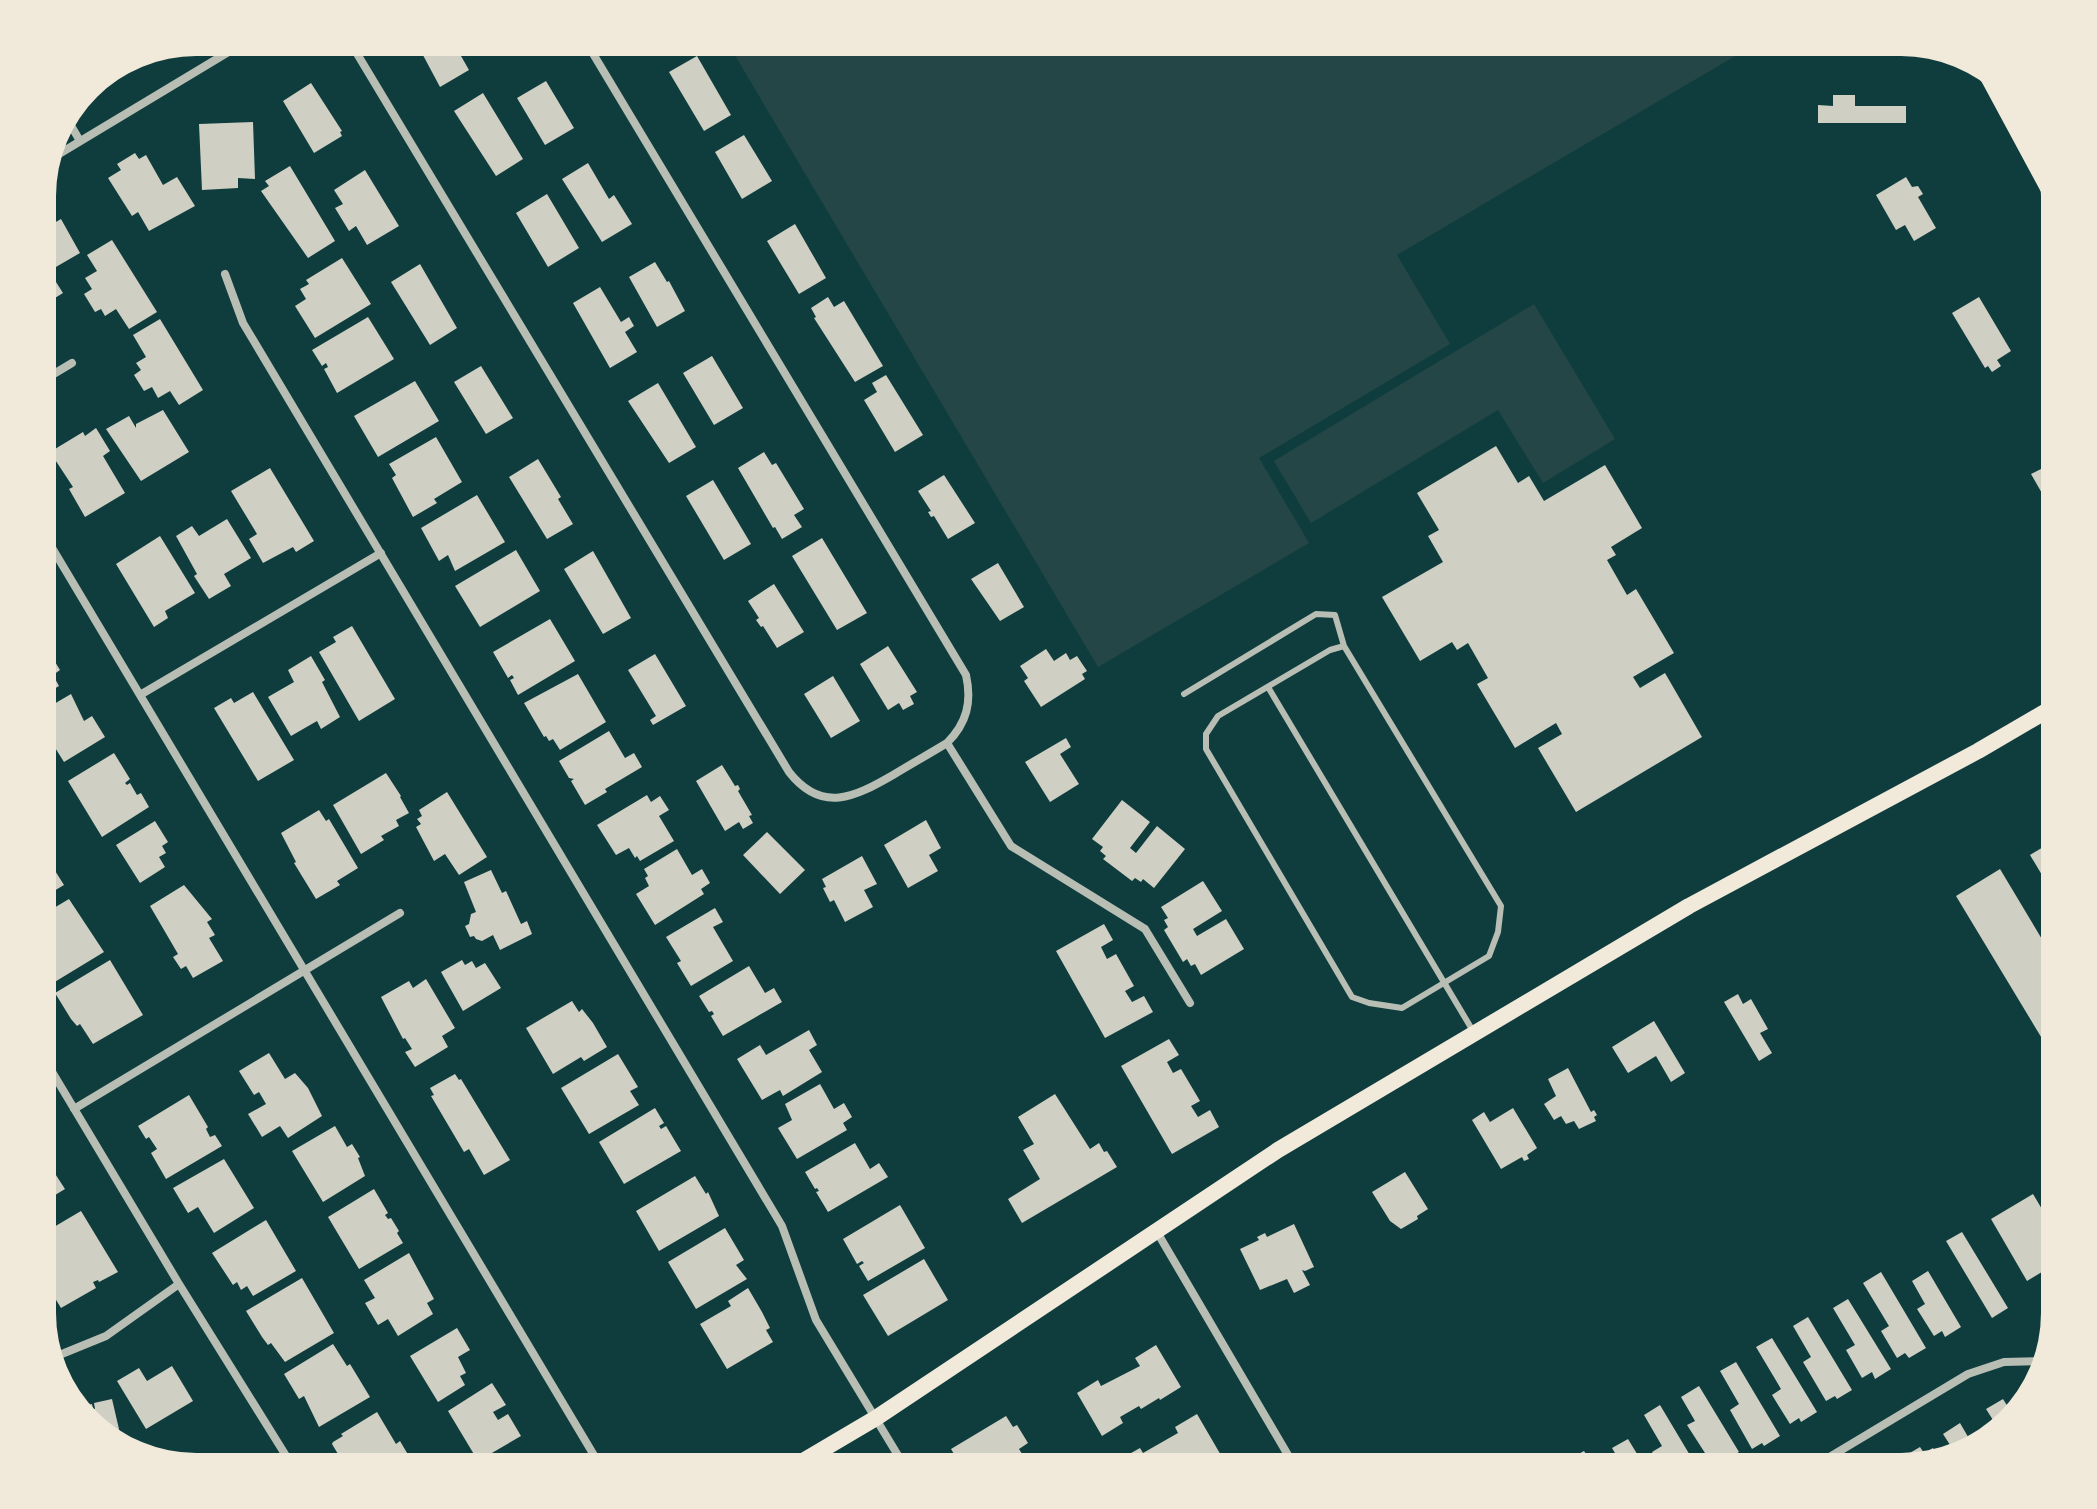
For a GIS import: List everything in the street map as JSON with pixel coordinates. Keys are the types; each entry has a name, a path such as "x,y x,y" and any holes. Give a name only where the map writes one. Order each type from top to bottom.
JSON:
{"main road":[{"path":"2000,97 2038,167"},
{"path":"817,1453 876,1418 1278,1150 1689,906 2041,714"}],"street":[{"path":"64,151 222,56"},
{"path":"358,56 797,782 818,795 847,798 947,743 962,725 966,714 969,688 966,675 594,56"},
{"path":"73,129 80,141"},
{"path":"225,274 243,323 782,1226 816,1320 897,1453"},
{"path":"56,373 72,363"},
{"path":"140,695 381,553"},
{"path":"56,554 593,1453"},
{"path":"947,743 1011,846 1145,929 1190,1003"},
{"path":"74,1109 400,913"},
{"path":"56,1079 284,1453"},
{"path":"1157,1232 1287,1453"},
{"path":"63,1354 106,1336 179,1284"},
{"path":"1836,1453 1968,1374 2004,1362 2033,1361"}],"lane":[{"path":"1184,694 1316,614 1335,615 1344,646 1501,906 1498,932 1489,956 1402,1008 1352,997 1206,749 1206,734 1218,716 1330,650 1344,646"},
{"path":"1268,687 1475,1033"}],"shaded area":[{"path":"735,56 1735,56 1397,255 1450,344 1259,458 1309,543 1098,667"},
{"path":"1534,304 1615,439 1543,483 1498,410 1311,523 1274,461"}],"building":[{"path":"423,56 461,56 469,70 440,87"},
{"path":"697,56 731,115 704,131 669,72"},
{"path":"546,81 574,128 545,145 517,98"},
{"path":"311,83 342,131 342,136 314,153 283,101"},
{"path":"483,93 523,159 496,176 454,111"},
{"path":"1833,95 1855,95 1855,106 1906,106 1906,123 1818,123 1818,105 1833,106"},
{"path":"253,122 255,179 238,178 238,188 202,190 199,124"},
{"path":"744,135 772,181 742,199 715,152"},
{"path":"135,153 139,159 146,155 163,185 177,177 195,206 149,231 138,212 132,216 108,178 121,170 117,164"},
{"path":"588,163 609,199 614,195 632,224 602,242 562,179"},
{"path":"290,166 335,241 308,258 261,191 269,186 265,181"},
{"path":"365,170 399,226 367,245 356,226 349,231 335,208 343,204 334,190"},
{"path":"1906,177 1912,187 1918,186 1923,194 1918,197 1936,228 1914,241 1905,225 1896,230 1876,195"},
{"path":"547,194 579,248 548,267 516,213"},
{"path":"61,219 80,253 56,267 56,222"},
{"path":"795,224 826,278 799,294 767,241"},
{"path":"112,240 157,312 129,329 116,309 105,316 101,309 95,312 84,294 92,289 85,278 97,271 87,255"},
{"path":"342,258 371,304 315,338 295,306 306,299 300,289 309,284 306,280"},
{"path":"655,262 685,311 657,327 629,277"},
{"path":"420,264 457,328 430,345 391,282"},
{"path":"56,282 63,293 56,297"},
{"path":"600,287 621,322 629,317 634,326 625,332 637,352 610,368 573,303"},
{"path":"828,297 834,307 844,301 883,366 855,382 814,318 811,308"},
{"path":"1979,297 2011,351 1997,360 2001,366 1992,372 1988,366 1985,368 1952,313"},
{"path":"368,317 394,359 337,393 324,369 328,367 326,363 322,366 312,350"},
{"path":"160,319 203,390 179,405 170,391 158,398 152,387 144,391 134,375 141,370 136,363 146,357 133,335"},
{"path":"712,356 743,408 714,425 683,373"},
{"path":"481,366 513,418 486,434 454,382"},
{"path":"886,375 923,435 895,452 864,400 877,392 872,383"},
{"path":"415,381 439,421 378,457 354,416"},
{"path":"658,383 696,447 669,463 628,401"},
{"path":"163,410 189,452 141,481 106,429 129,416 136,428 136,424"},
{"path":"96,428 110,451 103,456 125,493 85,517 69,489 73,487 56,461 56,448 83,432 85,436"},
{"path":"436,437 462,482 434,499 437,503 413,517 392,478 396,475 389,464"},
{"path":"1496,446 1518,483 1529,476 1544,501 1605,465 1642,528 1611,547 1616,555 1607,560 1627,595 1636,589 1674,653 1633,677 1640,688 1665,673 1702,737 1576,812 1538,748 1562,734 1556,723 1515,748 1477,684 1488,678 1468,643 1457,650 1452,642 1420,661 1382,597 1443,562 1428,536 1439,530 1417,493"},
{"path":"764,452 772,465 776,463 804,509 794,515 802,527 782,539 738,468"},
{"path":"538,459 573,524 547,539 509,477"},
{"path":"270,468 314,541 296,552 293,547 263,563 249,539 257,534 231,491"},
{"path":"2041,469 2041,492 2031,474"},
{"path":"944,475 975,523 948,539 934,516 931,517 928,512 931,511 918,491"},
{"path":"713,480 751,544 724,560 686,496"},
{"path":"477,495 505,542 455,571 448,555 439,561 421,528"},
{"path":"227,519 251,558 224,574 231,586 209,599 194,576 197,574 176,536 192,526 199,536"},
{"path":"160,536 195,593 165,611 168,618 154,627 116,564"},
{"path":"822,538 867,613 837,630 792,556"},
{"path":"516,550 540,591 480,627 455,586"},
{"path":"593,551 631,618 603,634 564,569"},
{"path":"998,563 1024,607 1000,621 971,579"},
{"path":"774,584 804,632 777,648 756,620 759,618 748,601"},
{"path":"550,619 575,661 518,695 510,680 514,678 512,675 508,678 493,652"},
{"path":"352,626 395,699 359,721 319,652 336,642 333,637"},
{"path":"888,646 917,692 910,696 914,704 903,710 899,703 888,710 860,664"},
{"path":"1046,649 1054,661 1066,653 1070,660 1077,656 1087,671 1082,674 1085,679 1041,707 1024,681 1028,678 1020,666"},
{"path":"655,654 686,706 653,725 650,720 656,716 628,670"},
{"path":"311,656 340,717 321,729 317,721 291,736 268,697 294,682 288,670"},
{"path":"578,674 606,722 560,750 553,739 549,741 544,737 524,703"},
{"path":"833,676 860,721 831,738 804,694"},
{"path":"253,692 294,760 258,781 214,708 231,698 234,703"},
{"path":"71,694 84,721 92,716 105,737 64,762 56,749 56,703"},
{"path":"609,731 625,758 634,753 642,767 585,805 571,781 574,779 569,778 559,761"},
{"path":"1066,738 1071,747 1060,754 1079,784 1050,802 1025,762"},
{"path":"114,753 130,779 125,783 130,783 137,795 141,793 149,807 102,837 68,781"},
{"path":"722,765 735,786 738,785 738,791 752,815 749,816 753,823 743,829 739,822 725,831 696,781"},
{"path":"386,773 409,813 396,820 399,826 381,836 384,840 361,854 333,805"},
{"path":"447,792 487,857 459,875 445,854 434,861 416,827 421,824 417,819 422,816 419,810"},
{"path":"647,795 651,802 660,796 669,810 659,816 674,841 640,861 629,848 616,855 597,825"},
{"path":"1122,800 1150,822 1130,848 1136,853 1157,826 1185,849 1154,888 1143,879 1141,882 1135,878 1132,881 1103,859 1106,856 1100,851 1103,847 1092,839"},
{"path":"319,810 326,821 329,819 358,868 337,881 340,885 316,899 294,863 281,833"},
{"path":"926,820 941,848 929,855 938,871 908,888 884,845"},
{"path":"155,821 168,842 162,846 166,853 159,857 165,867 140,883 116,845"},
{"path":"767,832 805,870 780,894 743,855"},
{"path":"2041,848 2041,873 2030,855"},
{"path":"677,849 692,875 702,869 710,883 701,889 704,894 655,925 636,894 649,886 644,869"},
{"path":"862,856 877,884 864,890 873,907 845,922 834,900 830,902 822,879"},
{"path":"2000,869 2041,938 2041,1037 1956,896"},
{"path":"491,870 502,893 506,891 521,924 527,921 532,934 500,950 493,935 482,941 470,937 465,926 469,924 471,914 476,912 464,882"},
{"path":"56,872 64,885 56,890"},
{"path":"1203,881 1222,911 1193,929 1197,936 1226,919 1244,949 1201,975 1195,964 1191,966 1187,959 1183,962 1164,930 1168,927 1164,920 1168,918 1161,907"},
{"path":"184,885 212,919 207,922 215,935 209,938 223,961 193,978 186,966 181,969 173,957 178,954 150,906"},
{"path":"69,899 104,952 56,981 56,907"},
{"path":"715,908 723,922 713,927 733,961 691,986 677,963 681,961 666,937"},
{"path":"1104,924 1113,940 1101,947 1107,959 1116,954 1134,986 1125,991 1132,1002 1144,996 1153,1012 1105,1038 1056,951"},
{"path":"110,960 143,1015 93,1044 80,1024 77,1026 71,1019 56,992"},
{"path":"462,960 465,965 472,961 476,968 485,963 501,988 463,1011 441,972"},
{"path":"749,966 765,993 774,988 782,1002 723,1036 711,1016 714,1014 709,1012 699,996"},
{"path":"426,979 455,1028 442,1036 448,1047 415,1067 405,1052 412,1049 403,1039 381,997 409,981 413,988"},
{"path":"1738,994 1743,1004 1751,999 1768,1029 1760,1033 1772,1053 1759,1061 1724,1002"},
{"path":"572,1001 579,1012 582,1009 593,1023 607,1047 584,1061 581,1057 553,1074 526,1028"},
{"path":"1654,1021 1685,1073 1671,1082 1656,1056 1628,1073 1612,1047"},
{"path":"809,1030 817,1045 809,1050 822,1072 783,1096 780,1090 762,1100 737,1059 760,1045 766,1055"},
{"path":"1169,1039 1179,1055 1167,1062 1173,1073 1181,1069 1200,1101 1191,1106 1198,1117 1210,1110 1219,1127 1172,1154 1121,1066"},
{"path":"269,1053 285,1079 295,1073 308,1088 322,1116 288,1138 280,1126 262,1137 248,1114 266,1104 259,1092 254,1095 239,1071"},
{"path":"618,1054 638,1087 630,1091 639,1105 589,1134 561,1088"},
{"path":"1568,1068 1591,1112 1594,1110 1597,1115 1594,1117 1596,1121 1579,1129 1574,1121 1566,1124 1561,1116 1554,1120 1544,1104 1556,1096 1548,1079"},
{"path":"455,1074 510,1160 484,1175 469,1149 464,1152 431,1096 434,1095 430,1088"},
{"path":"820,1084 834,1109 844,1103 852,1117 843,1123 847,1130 797,1159 778,1128 792,1120 785,1104"},
{"path":"1055,1094 1090,1149 1099,1143 1117,1167 1022,1223 1008,1199 1040,1179 1023,1150 1034,1144 1018,1117"},
{"path":"189,1095 208,1127 210,1137 215,1135 222,1146 166,1179 151,1153 157,1149 138,1126"},
{"path":"655,1108 664,1123 659,1126 661,1129 666,1126 681,1151 624,1184 599,1142"},
{"path":"1513,1108 1537,1148 1527,1155 1529,1159 1524,1161 1522,1157 1501,1169 1472,1120 1484,1112 1490,1122"},
{"path":"335,1126 347,1147 352,1144 360,1157 365,1176 323,1202 292,1151"},
{"path":"855,1143 870,1169 879,1163 888,1177 828,1212 816,1192 819,1191 805,1172"},
{"path":"224,1159 254,1208 214,1233 198,1207 188,1213 173,1188"},
{"path":"1405,1172 1428,1209 1401,1229 1390,1221 1372,1192"},
{"path":"56,1175 65,1189 56,1194"},
{"path":"695,1176 706,1194 708,1192 719,1216 659,1251 636,1211"},
{"path":"374,1189 388,1213 385,1215 391,1218 403,1243 359,1269 328,1217"},
{"path":"2033,1194 2041,1207 2041,1272 2027,1281 1991,1219"},
{"path":"900,1205 925,1248 868,1281 859,1266 864,1263 857,1264 843,1239"},
{"path":"81,1211 118,1272 93,1282 96,1288 61,1308 56,1300 56,1226"},
{"path":"266,1220 296,1271 253,1296 247,1286 241,1290 237,1282 233,1285 212,1253"},
{"path":"1294,1224 1314,1267 1302,1270 1310,1285 1294,1293 1287,1279 1260,1290 1240,1249 1259,1240 1257,1237 1265,1233 1267,1237"},
{"path":"725,1228 744,1260 736,1265 747,1279 696,1309 668,1262"},
{"path":"1962,1232 2008,1308 1992,1318 1946,1241"},
{"path":"409,1253 434,1299 427,1303 433,1314 398,1336 388,1319 378,1325 365,1303 375,1298 364,1280"},
{"path":"924,1259 948,1300 888,1336 863,1295"},
{"path":"1928,1271 1961,1327 1945,1337 1942,1331 1934,1336 1917,1309 1925,1304 1912,1281"},
{"path":"1881,1272 1926,1348 1909,1358 1905,1353 1897,1358 1881,1331 1889,1326 1863,1283"},
{"path":"302,1278 334,1333 285,1362 271,1343 268,1345 246,1311"},
{"path":"748,1288 770,1328 766,1330 773,1342 727,1369 700,1324 731,1306 728,1301"},
{"path":"1848,1299 1891,1369 1875,1379 1872,1372 1862,1378 1846,1350 1855,1345 1833,1308"},
{"path":"1808,1317 1852,1390 1837,1399 1835,1396 1826,1401 1803,1362 1811,1357 1793,1326"},
{"path":"457,1328 470,1350 458,1357 466,1373 460,1376 465,1385 438,1402 410,1356"},
{"path":"1772,1338 1817,1412 1801,1422 1799,1418 1790,1424 1772,1395 1781,1389 1756,1347"},
{"path":"333,1344 347,1366 350,1364 370,1397 319,1427 304,1396 299,1399 284,1374"},
{"path":"1156,1345 1181,1387 1120,1417 1123,1423 1102,1436 1077,1393 1098,1380 1101,1386 1140,1366 1135,1358"},
{"path":"1736,1362 1780,1436 1764,1446 1762,1443 1752,1449 1730,1410 1739,1404 1720,1371"},
{"path":"172,1366 193,1401 146,1429 117,1381 139,1368 147,1381"},
{"path":"492,1383 506,1405 493,1412 498,1420 508,1414 521,1436 492,1453 473,1453 448,1411"},
{"path":"1699,1386 1739,1452 1705,1453 1687,1425 1695,1421 1681,1397"},
{"path":"112,1399 119,1429 97,1412 94,1403"},
{"path":"2003,1399 2006,1404 1992,1419 1986,1409"},
{"path":"1660,1405 1689,1453 1653,1453 1662,1446 1644,1415"},
{"path":"377,1412 396,1444 400,1441 407,1453 337,1453 332,1444 343,1436 341,1434"},
{"path":"1197,1414 1220,1453 1143,1453 1178,1433 1175,1427"},
{"path":"1006,1416 1013,1427 1017,1425 1028,1443 1019,1449 1021,1453 953,1453 951,1449"},
{"path":"1960,1423 1968,1436 1950,1444 1943,1434"},
{"path":"1628,1439 1636,1453 1615,1453 1612,1448"}]}
